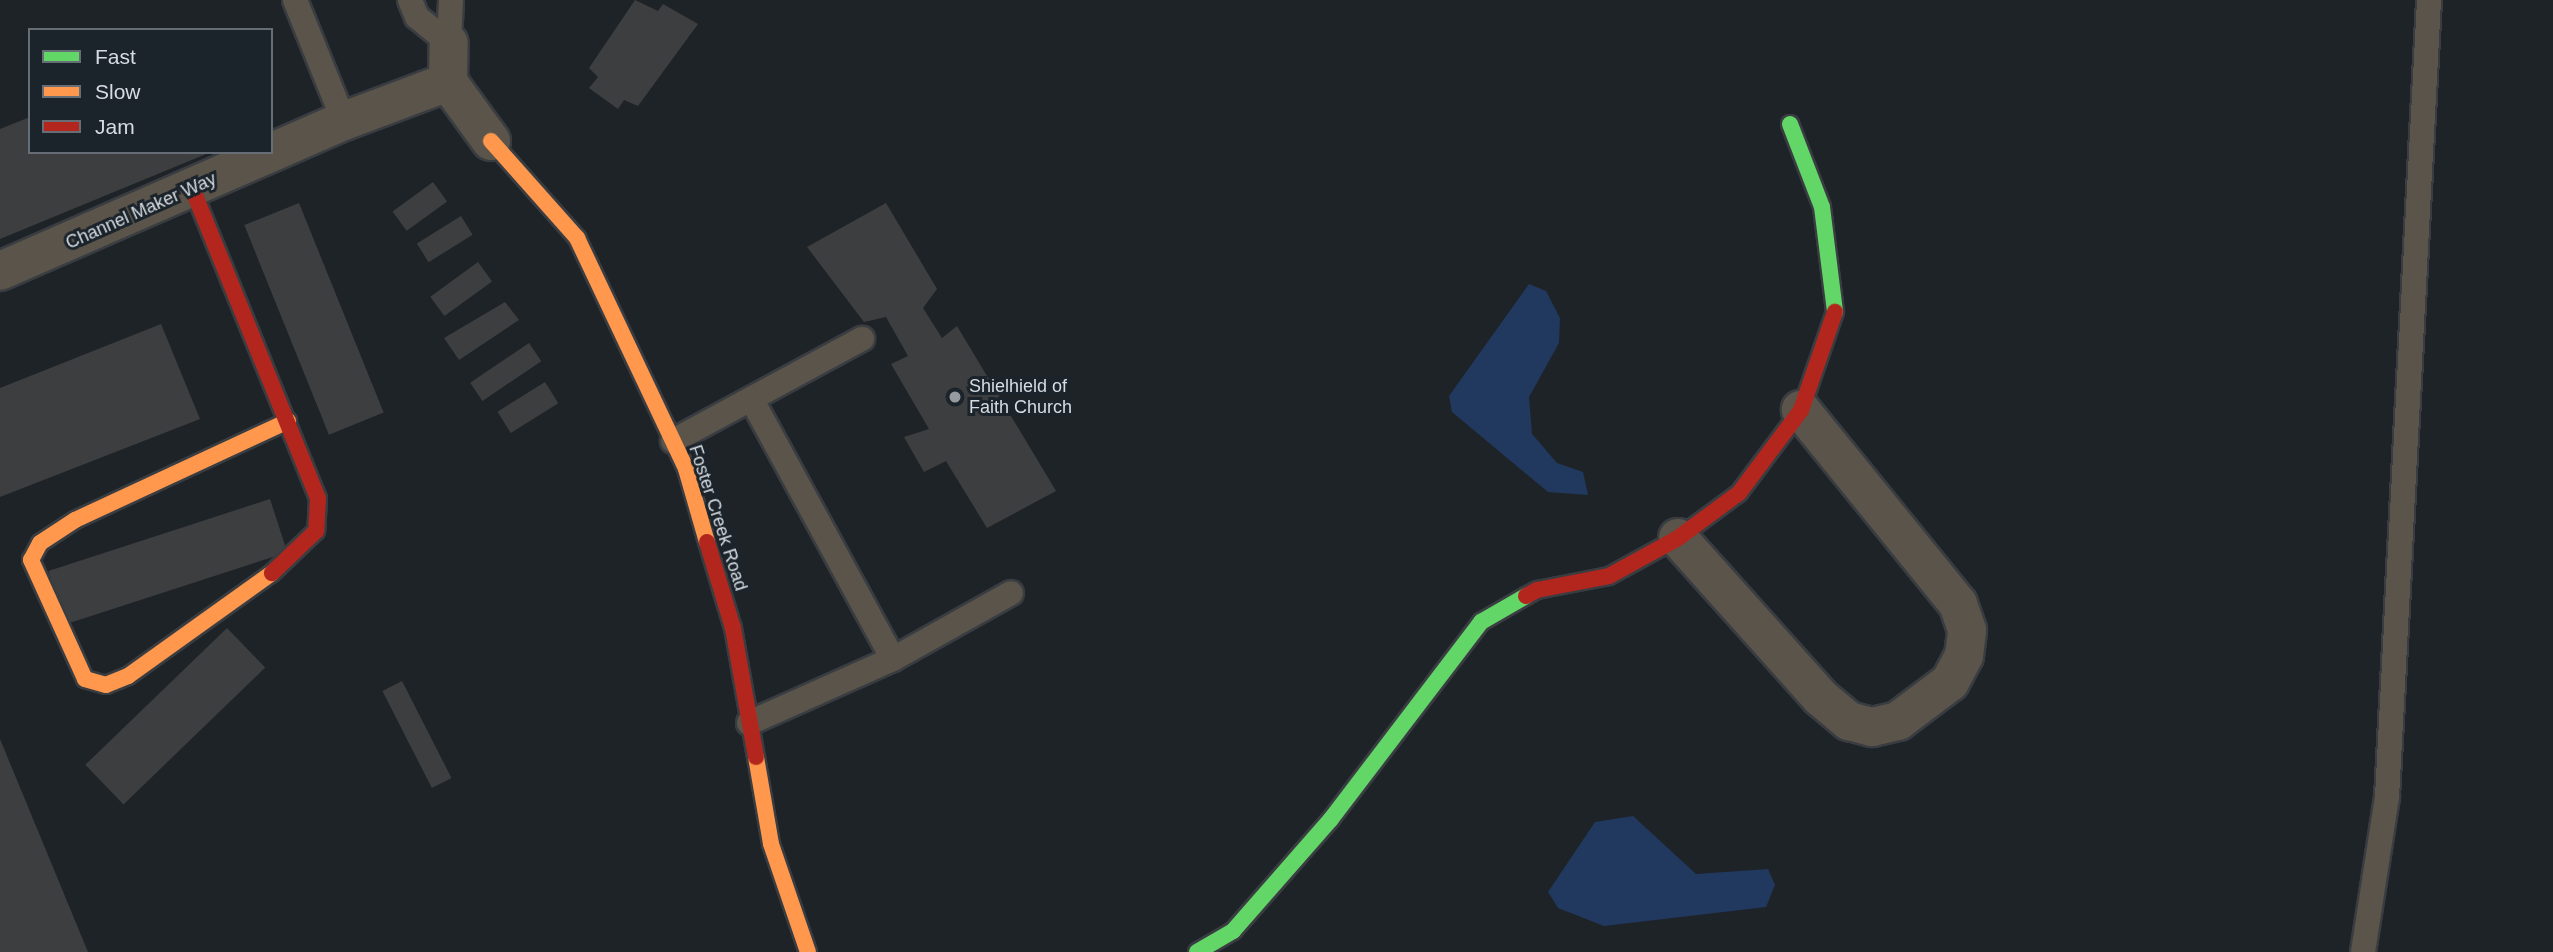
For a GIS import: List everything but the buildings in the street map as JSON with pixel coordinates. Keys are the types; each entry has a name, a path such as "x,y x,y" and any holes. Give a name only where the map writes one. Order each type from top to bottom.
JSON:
{"street":[{"path":"449,43 447,82 491,141"},
{"name":"Channel Maker Way","path":"273,152 344,121 447,82"},
{"path":"1198,952 1233,931 1331,819 1481,622 1537,590 1609,576 1678,538 1739,493 1801,410 1835,311 1822,207 1790,124"},
{"name":"Foster Creek Road","path":"491,141 577,238 686,469 733,628 771,844 808,952"},
{"name":"Channel Maker Way","path":"0,271 269,154"},
{"path":"192,188 288,421 318,498 317,531 286,563 128,676 106,685 85,679 31,560 40,543 75,520 288,421"},
{"path":"1678,538 1820,697 1849,721 1872,727 1898,721 1950,682 1964,656 1967,630 1958,604 1801,410"}],"lane":[{"path":"295,0 344,121"},
{"path":"410,0 417,17 449,43"},
{"path":"449,43 451,0"},
{"path":"2363,952 2387,797 2429,0"},
{"path":"673,442 862,339"},
{"path":"751,399 893,659"},
{"path":"749,723 893,659 1011,593"}],"water":[{"path":"1529,284 1546,291 1560,318 1559,343 1529,397 1532,434 1557,463 1583,472 1588,495 1548,492 1452,412 1449,396"},
{"path":"1633,816 1696,874 1768,869 1775,885 1766,907 1604,926 1558,908 1548,892 1595,822"}],"traffic: fast":[{"path":"1790,124 1822,207 1835,312"},
{"path":"1197,952 1233,931 1331,819 1481,622 1526,596"}],"traffic: slow":[{"path":"491,141 577,238 686,469 707,542"},
{"path":"272,573 128,676 106,685 85,679 31,560 40,543 75,520 288,421"},
{"path":"756,757 771,844 808,952"}],"traffic: jam":[{"path":"192,188 318,498 316,531 272,573"},
{"path":"1526,596 1537,590 1609,576 1678,538 1739,493 1801,410 1835,312"},
{"path":"707,542 733,628 756,757"}],"place":[{"name":"Shielhield of Faith Church","path":"955,397"}]}
